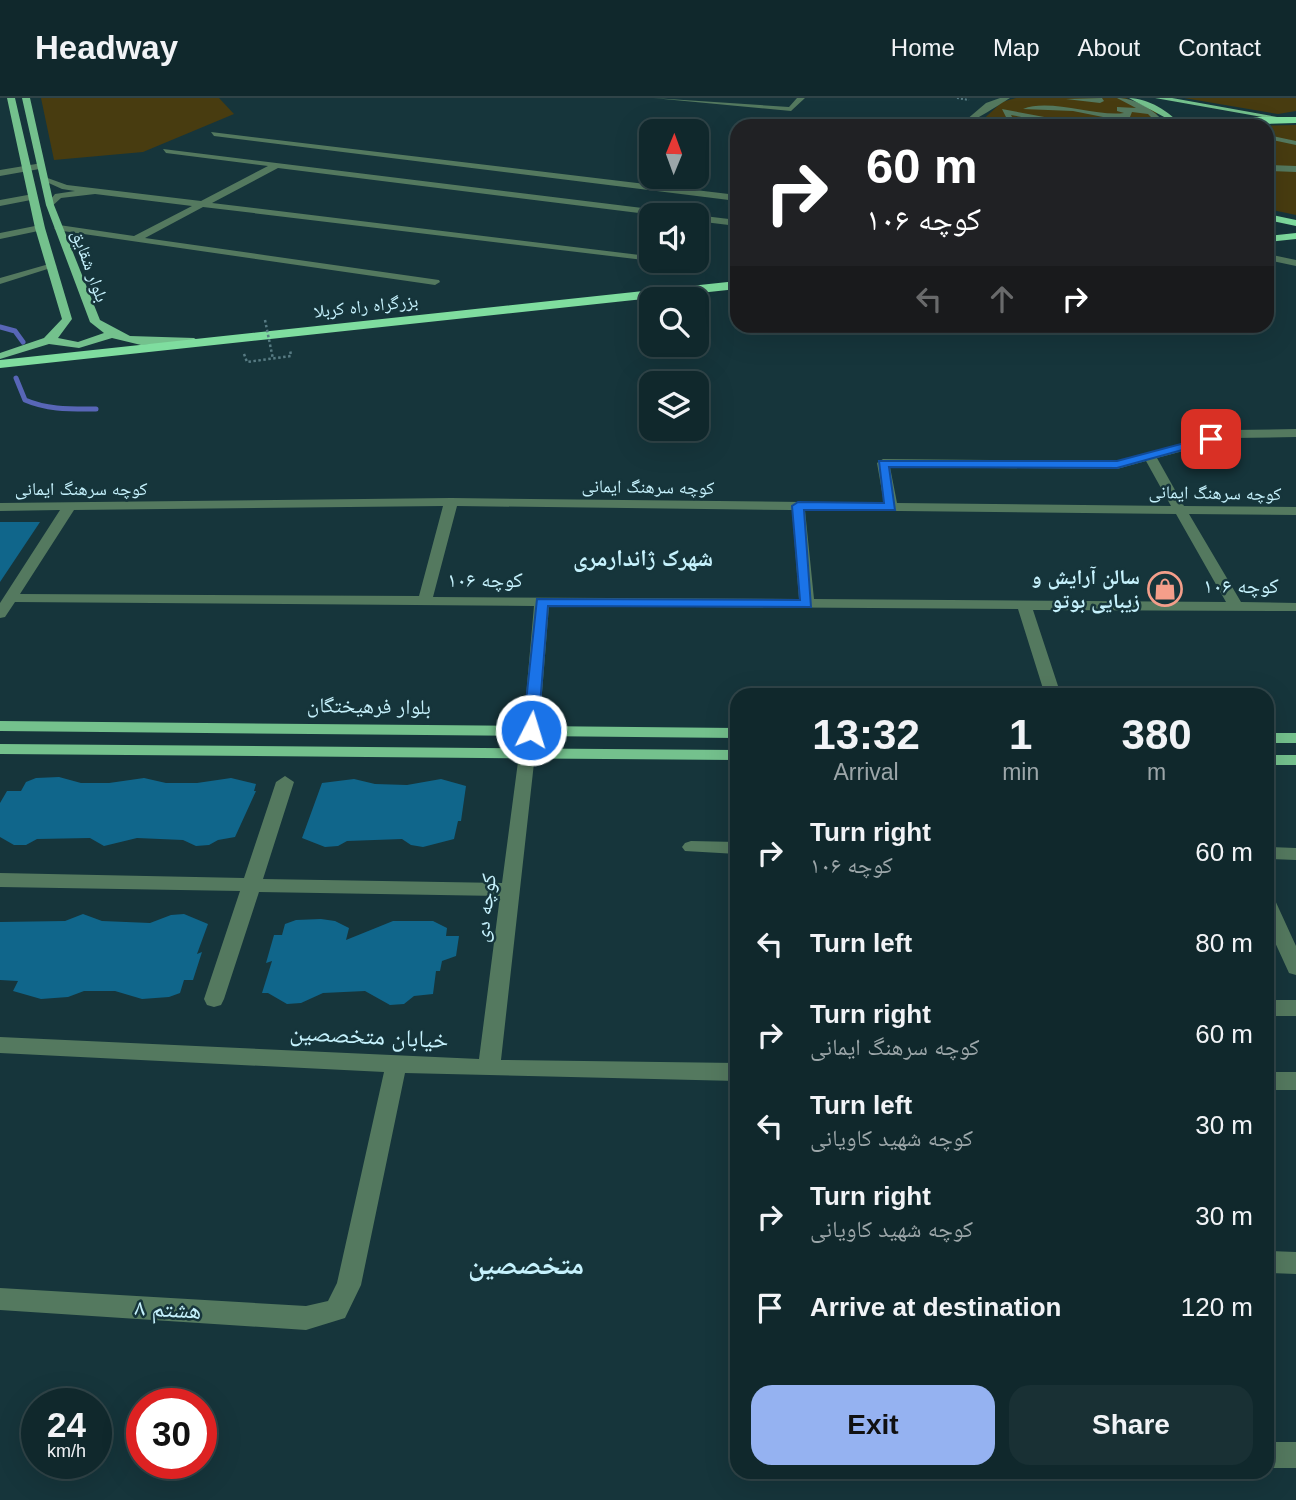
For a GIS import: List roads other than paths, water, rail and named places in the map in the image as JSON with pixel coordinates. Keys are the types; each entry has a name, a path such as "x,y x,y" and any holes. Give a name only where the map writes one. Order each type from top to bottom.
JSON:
{"highway":[{"path":"1274,120 1293,120"},
{"path":"1274,218 1296,223"},
{"path":"1274,238 1296,236"},
{"name":"بزرگراه راه کربلا","path":"0,364 730,286"},
{"path":"709,298 730,296"},
{"name":"بزرگراه راه کربلا","path":"0,374 639,306"}],"main road":[{"name":"بلوار شقایق","path":"11,98 40,228 67,319 58,333 48,340"},
{"name":"بلوار شقایق","path":"26,98 50,205 91,314 110,335"},
{"path":"1159,98 1293,120"},
{"path":"1120,107 1155,111 1191,110 1194,105"},
{"path":"1155,111 1167,119"},
{"path":"0,356 48,340 79,345 110,335 124,340 215,341"},
{"name":"بلوار فرهیختگان","path":"0,726 730,733"},
{"path":"1274,738 1296,738"},
{"path":"0,749 730,755"},
{"path":"1274,760 1296,760"}],"street":[{"path":"657,98 791,109 802,98"},
{"path":"972,119 989,106 1006,98"},
{"path":"1030,102 1053,107 1065,100 1093,106 1101,100 1120,107 1139,119"},
{"path":"997,119 1018,103 1030,102 1155,111 1158,119"},
{"path":"1005,111 1036,119"},
{"path":"1005,111 1009,119"},
{"path":"214,134 730,197"},
{"path":"1274,138 1296,143"},
{"path":"166,150 639,210"},
{"path":"135,239 276,165 353,150"},
{"path":"0,173 42,166"},
{"path":"1274,168 1296,169"},
{"path":"44,178 65,187 94,191 639,258"},
{"path":"50,205 58,196 94,191"},
{"path":"0,203 33,197"},
{"path":"709,220 730,222"},
{"path":"0,236 40,228"},
{"path":"59,228 435,282"},
{"path":"1274,258 1296,263"},
{"path":"0,281 52,266"},
{"path":"891,507 883,463 1117,465 1232,433 1296,433"},
{"path":"1149,456 1236,607"},
{"path":"425,601 451,502"},
{"name":"کوچه سرهنگ ایمانی","path":"0,507 451,502 1296,511"},
{"path":"798,506 807,604"},
{"path":"0,614 69,507"},
{"name":"کوچه ۱۰۶","path":"10,598 1296,607"},
{"path":"531,730 542,602"},
{"path":"1024,606 1051,688"},
{"name":"کوچه دی","path":"489,1068 527,754"},
{"path":"214,999 285,782"},
{"path":"691,848 730,848"},
{"path":"1274,853 1296,854"},
{"path":"0,880 510,890"},
{"path":"1274,919 1296,968"},
{"path":"1274,1007 1296,1008"},
{"name":"خیابان متخصصین","path":"0,1045 489,1068 730,1072"},
{"name":"هشتم ۸","path":"0,1299 306,1318 336,1310 349,1285 396,1064"},
{"path":"1274,1081 1296,1081"},
{"path":"1274,1262 1296,1263"},
{"path":"1274,1455 1296,1455"}],"waterway":[{"path":"0,327 15,331 23,342"},
{"path":"16,378 25,400 51,407 96,409"}],"place":[{"name":"سالن آرایش و زیبایی بوتو","path":"1165,589"}],"district":[{"name":"شهرک ژاندارمری","path":"643,558"},
{"name":"متخصصین","path":"526,1264"}]}
